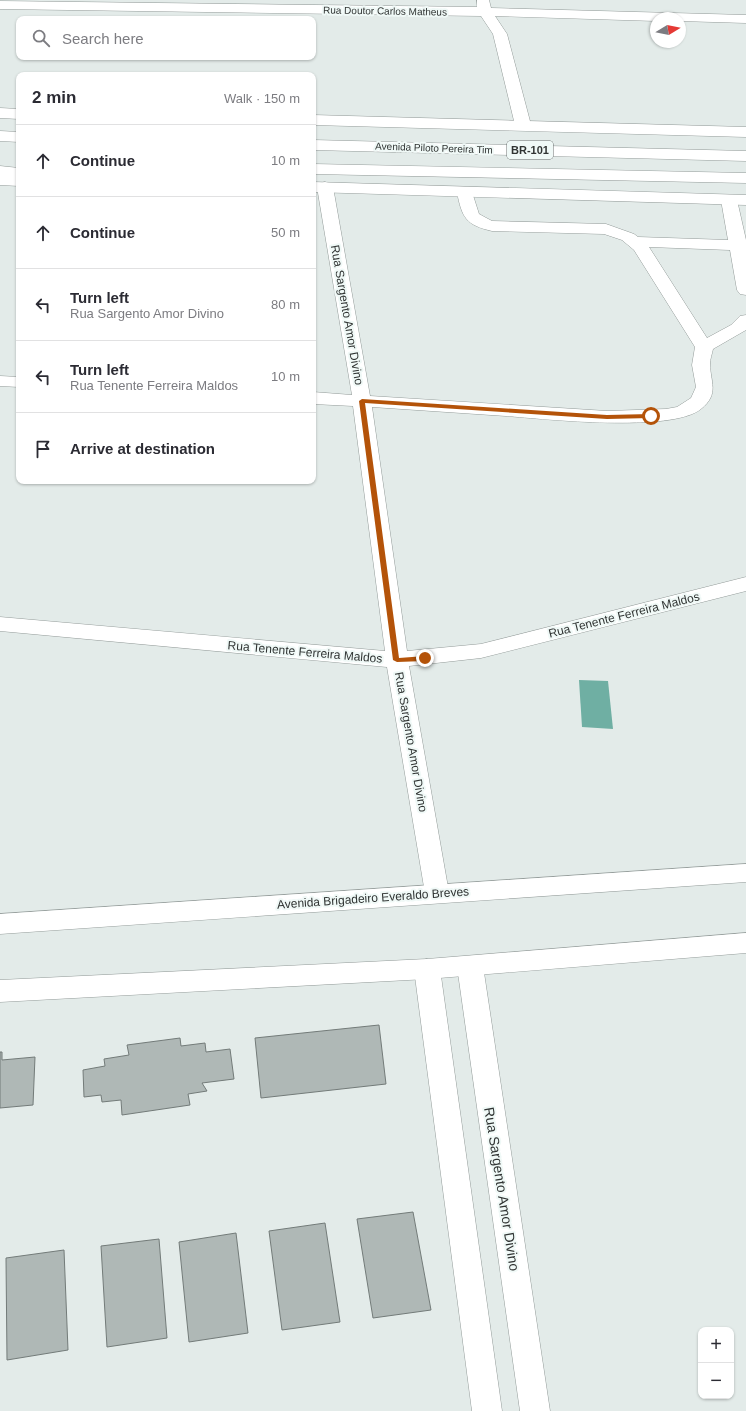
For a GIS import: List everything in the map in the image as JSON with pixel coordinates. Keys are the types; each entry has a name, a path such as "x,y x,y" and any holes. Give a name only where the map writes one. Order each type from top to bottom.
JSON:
{"main road":[{"name":"Rua Doutor Carlos Matheus","path":"422,0 484,5"},
{"name":"Rua Doutor Carlos Matheus","path":"0,5 504,5 746,19"},
{"path":"484,5 500,34 523,125"},
{"path":"500,34 504,5"},
{"name":"Rua Doutor Carlos Matheus","path":"605,10 746,7"},
{"path":"0,113 16,114"},
{"path":"316,120 746,132"},
{"path":"0,136 16,137"},
{"name":"Avenida Piloto Pereira Tim","path":"316,144 746,156"},
{"path":"0,164 16,164"},
{"name":"Avenida Piloto Pereira Tim","path":"316,169 746,178"},
{"path":"0,170 16,173"},
{"path":"0,180 16,180"},
{"path":"319,187 746,200"},
{"name":"Rua Sargento Amor Divino","path":"319,187 362,401 397,660 437,893"},
{"path":"316,398 607,417 666,415 683,411 694,405 705,387 702,365 704,347 640,247 617,231 606,229 492,226 482,224 469,213 464,192"},
{"path":"729,200 742,245 746,290"},
{"path":"634,242 742,245"},
{"path":"704,347 715,339 739,328 746,320"},
{"path":"0,381 16,382"},
{"name":"Rua Tenente Ferreira Maldos","path":"0,624 397,660 481,651 746,584"},
{"name":"Avenida Brigadeiro Everaldo Breves","path":"0,924 746,873"},
{"path":"0,990 427,969 746,943"},
{"name":"Rua Sargento Amor Divino","path":"470,966 535,1411"},
{"path":"427,969 487,1411"}],"shaded area":[{"path":"579,680 608,681 613,729 582,727"}],"building":[{"path":"379,1025 386,1084 261,1098 255,1038"},
{"path":"180,1038 181,1046 205,1043 206,1052 230,1049 234,1079 202,1083 207,1091 188,1094 190,1105 122,1115 121,1100 102,1102 101,1095 84,1097 83,1070 105,1066 104,1059 129,1055 127,1045"},
{"path":"0,1052 2,1052 2,1060 35,1057 33,1105 0,1108"},
{"path":"413,1212 431,1310 373,1318 357,1219"},
{"path":"325,1223 340,1322 282,1330 269,1231"},
{"path":"236,1233 248,1333 189,1342 179,1242"},
{"path":"159,1239 167,1338 107,1347 101,1246"},
{"path":"64,1250 68,1350 7,1360 6,1258"}],"route":[{"path":"425,658 397,660 362,401 607,417 651,416"}]}
